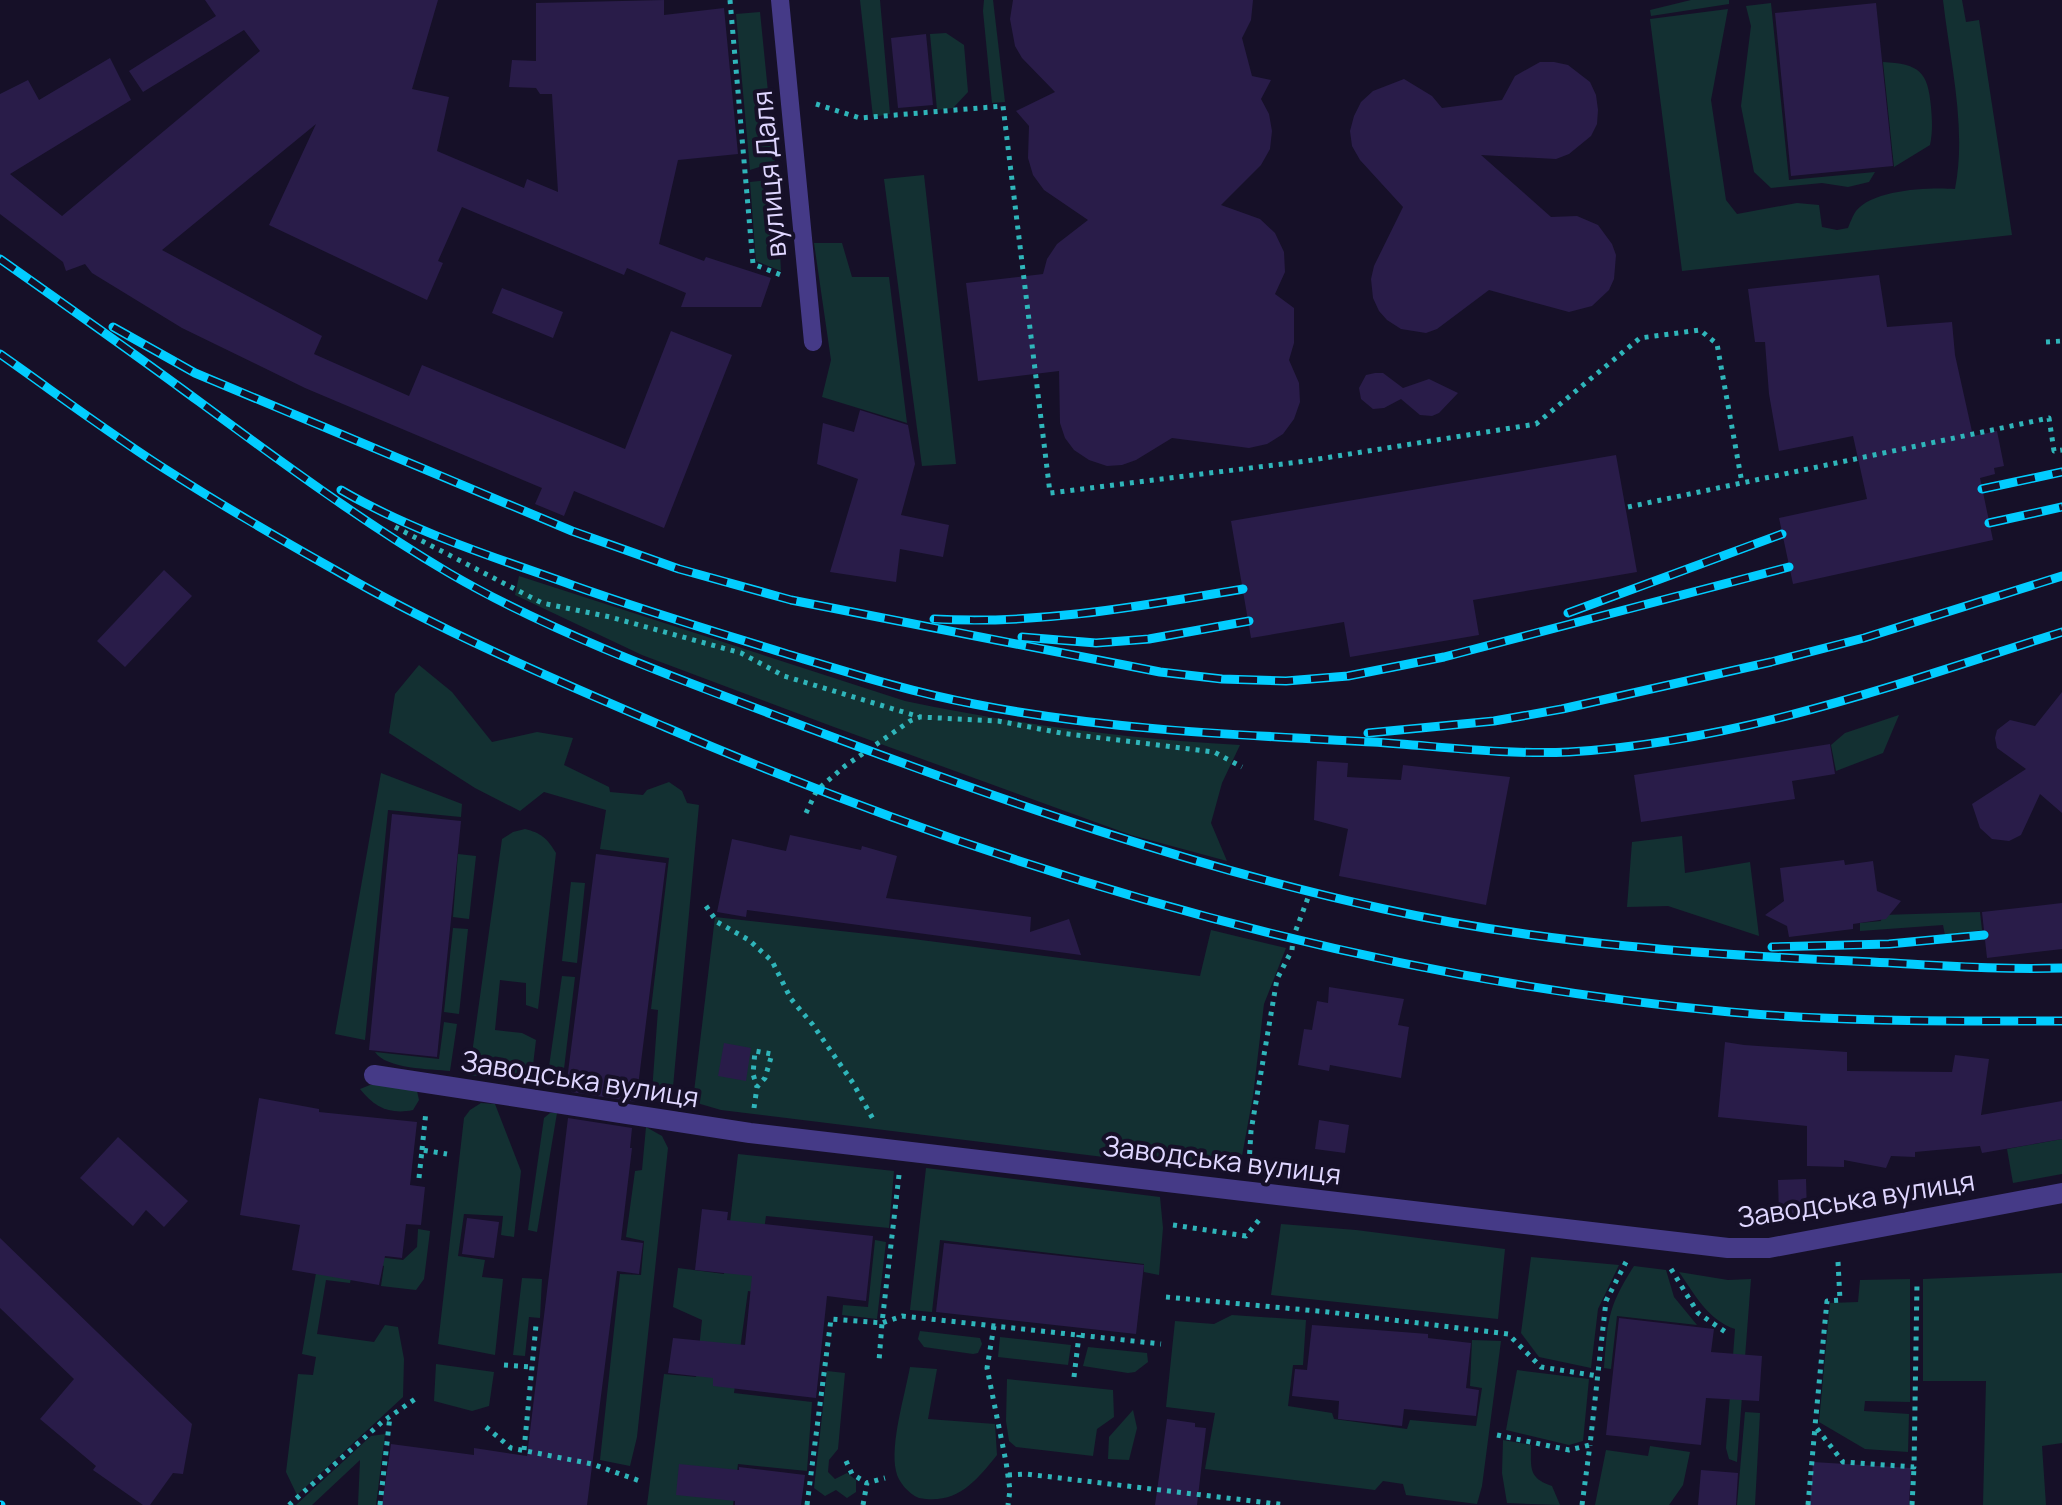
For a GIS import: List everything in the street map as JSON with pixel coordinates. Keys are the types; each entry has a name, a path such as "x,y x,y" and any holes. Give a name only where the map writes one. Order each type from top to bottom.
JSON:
{"street":[{"name":"Заводська вулиця","path":"374,1075 750,1133 1749,1250 2062,1193"}],"lane":[{"name":"вулиця Даля","path":"780,0 813,342"}],"path":[{"path":"730,0 753,264 807,285"},
{"path":"789,96 860,118 1003,106 1050,493 1306,461 1536,424 1640,338 1700,330 1717,344 1742,483"},
{"path":"2046,342 2062,341"},
{"path":"1628,507 2049,418 2054,451 2062,450"},
{"path":"395,527 542,603 610,617 741,653 784,676 920,717 998,721 1061,733 1214,752 1242,767"},
{"path":"806,813 817,790 845,766 920,717"},
{"path":"1247,1192 1251,1131 1277,979 1292,950 1293,938 1312,887"},
{"path":"706,906 717,922 749,940 772,961 791,999 853,1083 891,1149 900,1172 879,1361"},
{"path":"750,1133 757,1087 753,1074 755,1051 772,1054 765,1078 757,1087"},
{"path":"419,1178 429,1084"},
{"path":"422,1150 447,1154"},
{"path":"1808,1505 1827,1301 1840,1300 1838,1257"},
{"path":"1582,1505 1606,1301 1626,1261"},
{"path":"1668,1265 1698,1313 1727,1333"},
{"path":"1912,1505 1917,1282"},
{"path":"1166,1297 1328,1312 1508,1334 1541,1367 1598,1376"},
{"path":"807,1505 831,1319 882,1323 902,1316 1161,1344"},
{"path":"524,1450 536,1325"},
{"path":"994,1326 987,1368 998,1410 1008,1475 1008,1505"},
{"path":"1074,1377 1079,1335"},
{"path":"504,1365 532,1367"},
{"path":"289,1505 390,1416 418,1397"},
{"path":"380,1505 390,1416"},
{"path":"1815,1426 1843,1462 1914,1467"},
{"path":"486,1427 511,1448 592,1464 640,1481"},
{"path":"1497,1435 1569,1450 1590,1445"},
{"path":"846,1461 852,1474 867,1483 885,1478"},
{"path":"1008,1475 1026,1474 1286,1505"},
{"path":"863,1505 867,1483"}],"green space":[{"path":"860,0 880,0 890,114 873,117"},
{"path":"984,0 993,0 1005,102 992,103"},
{"path":"1691,0 1729,0 1729,4 1651,16 1650,10"},
{"path":"1943,0 1962,0 1966,22 1979,20 2012,235 1682,271 1650,19 1728,9 1711,100 1726,200 1737,214 1797,203 1819,205 1822,227 1837,230 1848,228 1856,211 1875,198 1918,189 1955,189 1958,119"},
{"path":"1771,3 1789,180 1875,172 1869,182 1848,187 1822,183 1771,188 1754,172 1741,106 1751,26 1746,6"},
{"path":"760,12 775,162 750,170 736,14"},
{"path":"946,33 964,45 968,92 953,108 937,110 930,34"},
{"path":"1883,62 1905,65 1919,72 1930,95 1930,145 1894,167"},
{"path":"924,175 956,464 922,466 884,179"},
{"path":"776,179 781,271 756,261 750,182"},
{"path":"814,243 842,243 852,277 889,277 907,423 822,397 831,360"},
{"path":"519,576 905,701 1071,729 1240,745 1222,783 1211,823 1227,861 1131,835 642,655 515,595"},
{"path":"419,665 452,692 492,742 537,732 573,738 564,765 609,787 610,792 643,795 647,790 669,782 682,791 687,803 699,805 673,1087 662,1098 652,1092 658,1010 651,1009 669,858 600,849 606,810 544,792 520,811 475,788 389,733 395,694"},
{"path":"1899,715 1883,753 1836,771 1831,745 1845,733"},
{"path":"381,773 462,804 461,817 388,810 365,1040 335,1034"},
{"path":"525,829 543,837 556,853 538,1009 526,1005 526,983 500,980 495,1030 522,1033 536,1040 531,1082 469,1075 502,839"},
{"path":"1682,836 1685,873 1750,862 1759,936 1668,906 1627,907 1632,842"},
{"path":"458,854 476,856 469,919 453,917"},
{"path":"571,882 585,883 577,963 562,961"},
{"path":"1980,912 1982,930 1945,935 1943,925 1860,931 1860,923 1881,921 1882,915"},
{"path":"715,917 1200,976 1211,930 1286,948 1264,1004 1242,1174 721,1110 697,1103 694,1092"},
{"path":"453,928 468,929 459,1014 444,1012"},
{"path":"562,976 575,977 563,1077 548,1074"},
{"path":"444,1022 457,1024 450,1071 399,1065 381,1058 375,1052 439,1059"},
{"path":"370,1085 399,1085 417,1091 419,1100 413,1110 390,1110 371,1101 360,1089"},
{"path":"481,1103 495,1104 521,1171 514,1237 501,1235 503,1216 464,1214 458,1256 485,1260 482,1277 503,1279 495,1355 438,1344 464,1118"},
{"path":"550,1113 557,1113 537,1232 528,1230 544,1118"},
{"path":"646,1127 662,1136 668,1148 637,1437 630,1466 600,1460 620,1274 641,1275 644,1241 626,1237 635,1171 642,1170"},
{"path":"2062,1139 2062,1174 2013,1183 2007,1149"},
{"path":"738,1154 894,1171 889,1228 766,1216 755,1292 748,1291 734,1393 812,1402 807,1471 738,1464 733,1505 647,1505 664,1374 696,1377 702,1320 673,1307 678,1268 724,1274"},
{"path":"926,1168 1160,1197 1163,1228 1159,1275 1144,1272 1144,1264 940,1240 932,1312 910,1310"},
{"path":"1281,1224 1505,1249 1498,1319 1271,1295"},
{"path":"418,1229 430,1231 424,1279 416,1290 381,1286 384,1266 355,1261 350,1283 326,1280 317,1334 374,1342 385,1325 398,1327 404,1359 403,1397 297,1495 286,1472 298,1374 313,1375 316,1357 302,1354 320,1250 403,1260 417,1247"},
{"path":"875,1240 886,1242 877,1319 842,1315 843,1305 868,1307"},
{"path":"1531,1257 1619,1265 1598,1309 1591,1368 1539,1357 1521,1333"},
{"path":"1634,1266 1666,1270 1674,1297 1697,1325 1617,1316 1611,1369 1604,1368 1610,1315 1618,1293"},
{"path":"1679,1272 1728,1280 1751,1279 1737,1462 1729,1459 1726,1448 1735,1329 1710,1313"},
{"path":"2062,1273 2062,1443 2042,1446 2046,1505 1983,1505 1986,1381 1923,1381 1923,1279"},
{"path":"522,1278 542,1279 540,1318 529,1317 525,1356 513,1355"},
{"path":"1910,1279 1910,1402 1865,1401 1864,1411 1909,1414 1908,1452 1865,1449 1819,1422 1830,1303 1858,1302 1860,1280"},
{"path":"1232,1315 1306,1320 1303,1365 1293,1365 1288,1406 1332,1413 1334,1419 1407,1429 1410,1420 1476,1426 1482,1388 1470,1386 1472,1340 1501,1341 1477,1504 1406,1495 1403,1484 1383,1481 1375,1490 1205,1469 1215,1413 1166,1407 1175,1321 1214,1324"},
{"path":"920,1331 980,1338 982,1344 978,1353 973,1354 924,1347 918,1339"},
{"path":"1000,1337 1071,1345 1068,1365 998,1357"},
{"path":"1088,1347 1147,1353 1148,1362 1135,1372 1128,1373 1083,1366"},
{"path":"436,1364 494,1372 489,1406 472,1411 434,1401"},
{"path":"910,1367 937,1369 928,1419 995,1424 997,1455 973,1482 955,1495 919,1498 908,1491 897,1475 896,1433"},
{"path":"1517,1370 1589,1379 1583,1441 1569,1445 1506,1430"},
{"path":"827,1371 845,1373 838,1449 829,1460 828,1472 835,1479 847,1473 856,1480 856,1492 847,1498 836,1490 825,1496 814,1488"},
{"path":"1007,1379 1113,1390 1114,1417 1097,1429 1093,1456 1016,1447 1009,1441"},
{"path":"1133,1410 1137,1428 1129,1460 1108,1459 1109,1437"},
{"path":"1745,1412 1760,1413 1755,1505 1737,1505"},
{"path":"385,1434 376,1505 358,1505 360,1460 312,1505 296,1505 371,1436"},
{"path":"1503,1440 1531,1445 1532,1471 1552,1486 1560,1505 1507,1503 1502,1473"},
{"path":"1650,1446 1690,1452 1683,1485 1669,1505 1595,1505 1606,1450 1648,1456"}],"building":[{"path":"205,0 438,0 412,89 449,97 437,151 524,188 527,179 558,192 552,94 540,94 536,88 509,87 512,60 536,61 536,3 664,0 664,15 724,8 738,154 678,160 659,244 704,261 706,257 771,278 761,307 681,307 686,293 627,268 624,275 462,207 438,261 443,263 427,300 269,225 316,124 162,250 322,336 314,354 409,396 422,365 625,449 671,331 732,355 664,528 574,491 564,516 535,504 542,488 305,388 182,328 92,273 85,264 66,271 63,262 0,214 0,94 28,80 39,100 110,58 131,100 10,174 62,216 260,51 244,30 143,92 129,71 216,16"},
{"path":"1013,0 1253,0 1251,20 1242,38 1252,76 1271,80 1261,99 1269,114 1272,131 1270,149 1261,165 1221,205 1260,219 1275,233 1284,252 1285,272 1275,294 1294,308 1294,343 1289,360 1299,383 1300,402 1294,419 1283,434 1267,444 1249,448 1172,438 1136,460 1107,466 1089,460 1074,450 1065,438 1060,423 1059,371 978,381 966,283 1043,274 1047,259 1057,244 1088,220 1044,190 1033,175 1028,158 1029,126 1016,111 1055,92 1022,58 1015,46 1010,19"},
{"path":"1876,3 1893,166 1791,176 1775,13"},
{"path":"926,34 933,105 898,108 891,38"},
{"path":"1540,62 1568,65 1590,82 1598,110 1597,124 1591,136 1569,154 1556,159 1481,155 1551,217 1577,216 1598,225 1616,255 1614,279 1609,290 1592,306 1569,312 1489,290 1437,329 1426,333 1401,329 1379,311 1373,298 1371,279 1374,266 1403,207 1360,160 1352,146 1350,131 1361,102 1373,91 1404,79 1432,96 1442,108 1502,100 1515,76"},
{"path":"1879,275 1887,327 1952,322 1955,355 1973,436 1997,431 2004,466 1994,468 1995,474 1980,478 1993,540 1793,584 1779,518 1867,499 1853,436 1779,451 1769,394 1765,342 1755,342 1748,289"},
{"path":"502,288 563,312 553,338 492,313"},
{"path":"1383,373 1403,388 1429,379 1458,393 1432,416 1420,415 1401,399 1384,408 1373,409 1361,399 1359,388 1366,375"},
{"path":"860,410 908,425 915,464 901,515 949,525 943,557 900,549 896,582 830,572 858,479 817,464 823,423 854,432"},
{"path":"1616,455 1637,572 1473,600 1479,635 1350,657 1344,622 1251,638 1231,521"},
{"path":"164,570 192,596 125,667 97,641"},
{"path":"2062,692 2062,813 2040,794 2021,835 2009,841 1992,839 1980,828 1972,804 2026,769 1997,748 1997,730 2010,720 2035,726"},
{"path":"1830,744 1835,774 1792,781 1795,799 1641,822 1634,775"},
{"path":"1317,761 1348,763 1347,777 1401,780 1403,765 1510,777 1486,905 1339,876 1348,829 1314,820"},
{"path":"392,814 461,821 437,1057 369,1050"},
{"path":"790,835 861,850 862,846 897,856 886,898 1031,917 1030,932 1069,919 1081,955 747,910 746,917 717,912 732,839 786,851"},
{"path":"596,854 666,863 636,1102 571,1092 571,1088 566,1088"},
{"path":"1844,860 1845,865 1873,861 1877,891 1901,901 1886,919 1853,924 1853,929 1789,937 1787,926 1765,915 1784,901 1780,868"},
{"path":"2062,903 2062,949 1987,958 1982,912"},
{"path":"1329,987 1404,999 1398,1025 1409,1027 1401,1078 1330,1065 1329,1071 1298,1065 1304,1029 1312,1030 1317,1001 1328,1003"},
{"path":"1725,1042 1847,1052 1847,1071 1952,1072 1955,1055 1989,1059 1981,1115 2062,1101 2062,1139 1982,1153 1980,1146 1915,1152 1915,1157 1891,1156 1886,1168 1844,1160 1844,1167 1807,1166 1807,1126 1718,1117"},
{"path":"724,1043 751,1048 746,1081 718,1076"},
{"path":"259,1098 319,1109 319,1112 417,1122 410,1185 425,1187 421,1225 406,1224 402,1258 385,1256 379,1285 292,1270 300,1225 240,1215"},
{"path":"568,1118 632,1128 621,1240 643,1243 639,1274 617,1271 587,1505 382,1505 391,1444 474,1455 474,1448 527,1456"},
{"path":"1319,1120 1349,1125 1345,1153 1315,1149"},
{"path":"118,1137 188,1201 164,1227 146,1210 133,1226 80,1178"},
{"path":"1806,1179 1807,1214 1779,1214 1778,1180"},
{"path":"702,1209 728,1212 727,1220 873,1236 866,1301 827,1296 816,1398 713,1386 713,1378 668,1373 673,1338 745,1345 752,1276 695,1270"},
{"path":"467,1218 499,1222 494,1258 462,1254"},
{"path":"0,1238 192,1424 183,1474 173,1473 150,1505 143,1505 93,1470 96,1466 40,1419 74,1379 0,1308"},
{"path":"944,1243 1144,1265 1136,1334 936,1312"},
{"path":"1619,1318 1714,1329 1711,1352 1762,1356 1759,1401 1706,1398 1701,1445 1606,1435"},
{"path":"1312,1325 1428,1334 1428,1338 1471,1343 1466,1388 1479,1390 1476,1416 1404,1409 1402,1426 1338,1419 1339,1401 1292,1396 1295,1369 1307,1370"},
{"path":"1167,1419 1206,1428 1197,1505 1155,1505"},
{"path":"1813,1462 1911,1468 1909,1505 1810,1505"},
{"path":"679,1464 805,1475 801,1505 735,1505 735,1501 676,1495"},
{"path":"1701,1470 1738,1473 1736,1505 1698,1505"}],"railway":[{"path":"0,259 280,461 414,552 492,597 583,640 678,679 1028,807 1169,853 1312,892 1384,909 1505,931 1626,946 1749,956 1967,967 2062,968"},
{"path":"113,327 195,373 572,531 679,569 791,600 1160,672 1222,679 1286,681 1348,676 1444,657 1789,567"},
{"path":"0,354 129,445 213,499 375,592 456,634 623,709 793,779 922,828 1053,872 1186,911 1320,945 1456,974 1592,996 1813,1018 2062,1021"},
{"path":"1982,489 2062,472"},
{"path":"341,490 396,519 484,554 651,612 902,688 1023,713 1173,730 1520,752 1569,752 1632,746 1695,736 1819,707 2062,632"},
{"path":"1989,523 2062,507"},
{"path":"1568,613 1782,534"},
{"path":"1368,733 1494,721 1562,709 1771,662 1864,638 2062,576"},
{"path":"934,619 1051,617 1243,589"},
{"path":"1022,637 1096,643 1149,639 1249,621"},
{"path":"1772,947 1889,944 1984,935"}]}
